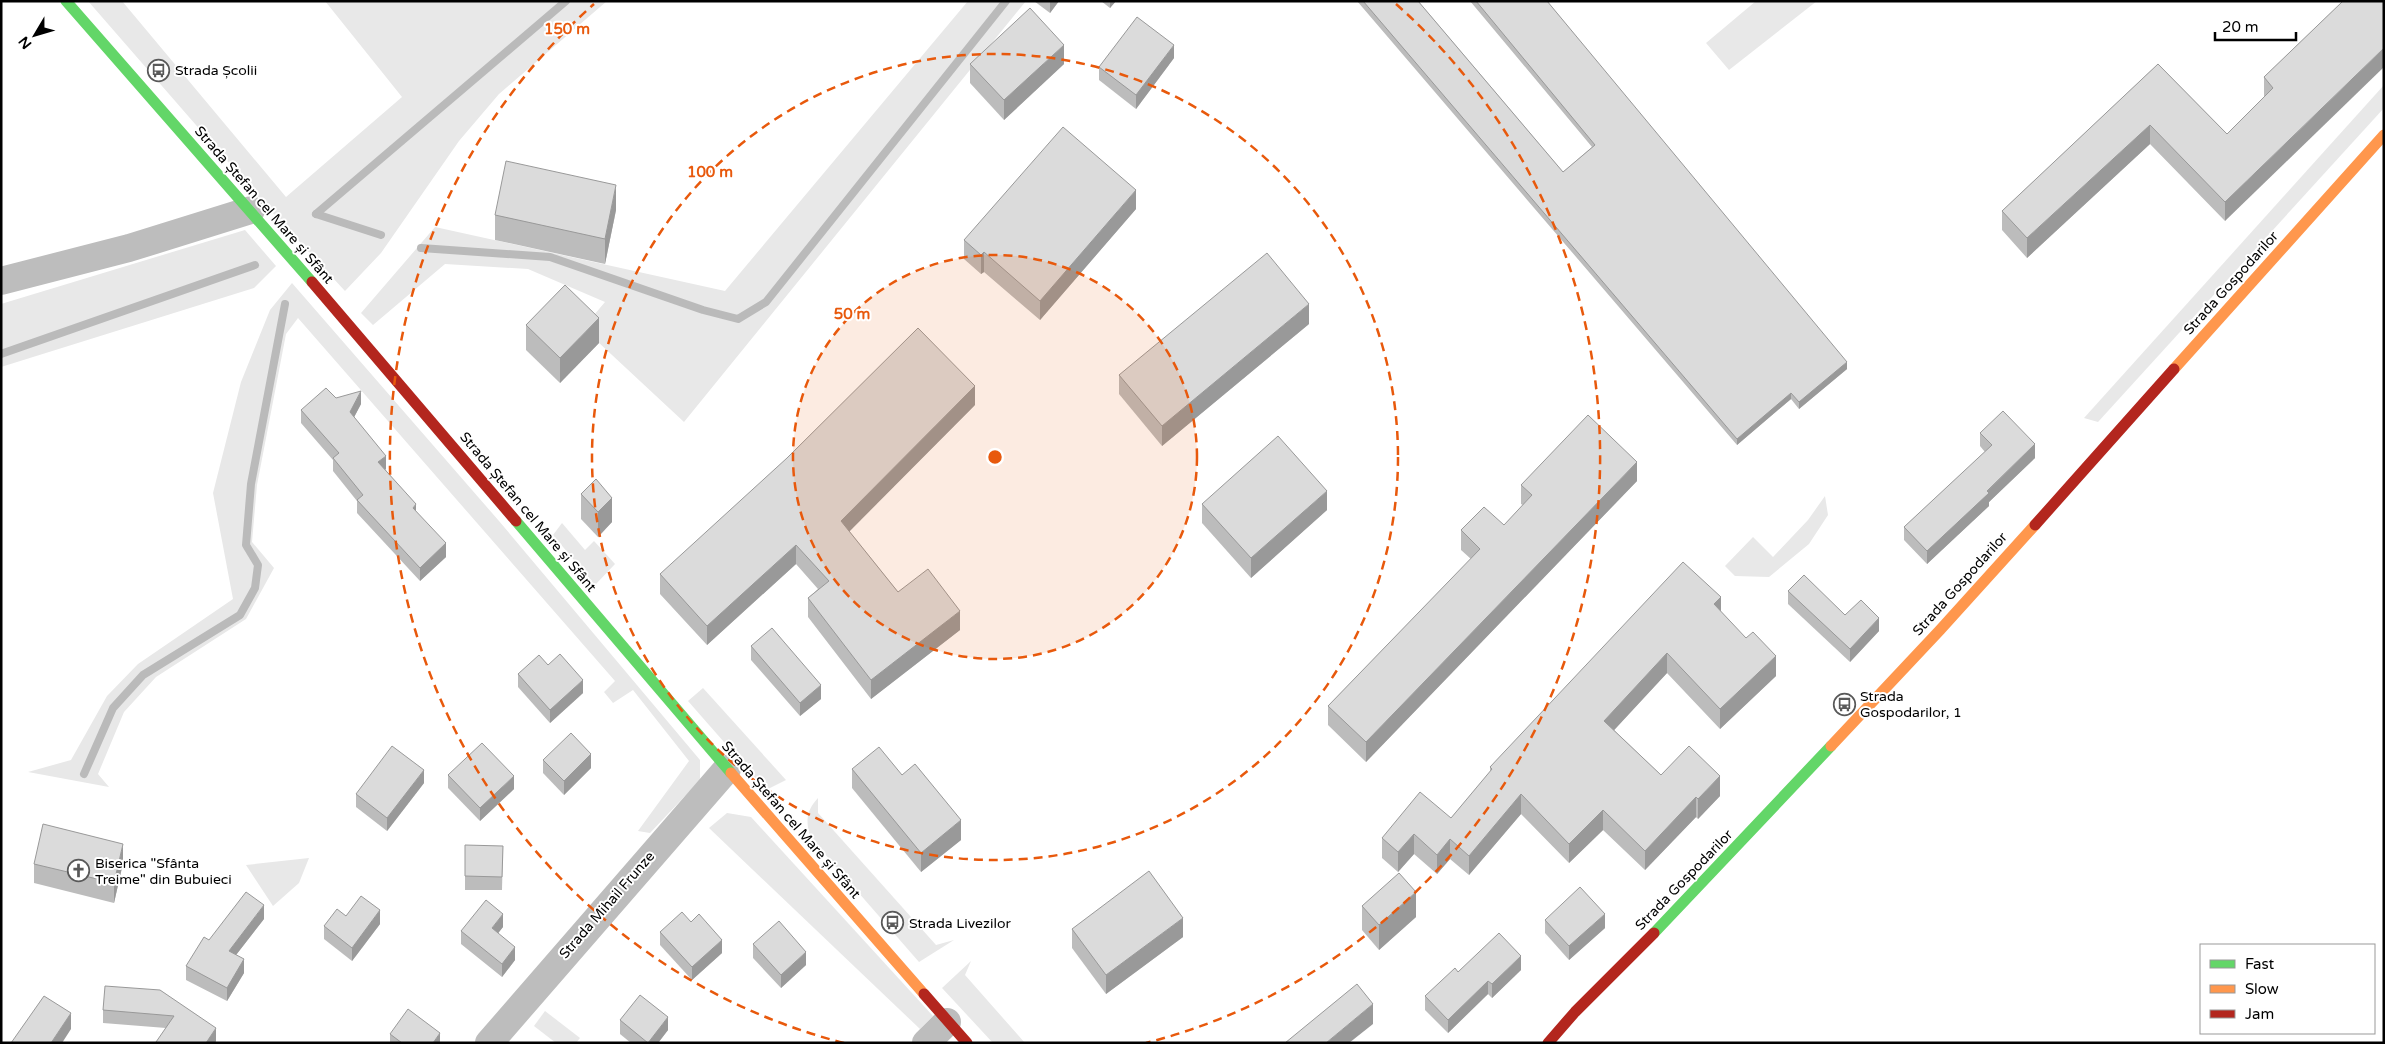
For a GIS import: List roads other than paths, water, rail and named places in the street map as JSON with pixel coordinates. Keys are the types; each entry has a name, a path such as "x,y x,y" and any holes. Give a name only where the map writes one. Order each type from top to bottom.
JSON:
{"street":[{"name":"Strada Ștefan cel Mare și Sfânt","path":"66,1 250,210 727,769 967,1043"},
{"name":"Strada Gospodarilor","path":"1548,1043 1575,1012 1659,928 1940,630 2384,135"},
{"path":"1,281 129,248 250,210"},
{"name":"Strada Mihail Frunze","path":"489,1043 727,769"},
{"path":"926,1043 947,1022"}],"waterway":[{"path":"316,214 566,1"},
{"path":"421,248 550,257 703,310 738,319 766,302 1006,1"},
{"path":"316,214 381,235"},
{"path":"1,354 255,265"},
{"path":"84,774 113,708 143,675 240,615 255,588 258,565 246,545 251,484 285,304"}],"place":[{"name":"Strada Școlii","path":"159,70"},
{"name":"Strada Gospodarilor, 1","path":"1844,704"},
{"name":"Biserica \"Sfânta Treime\" din Bubuieci","path":"79,871"},
{"name":"Strada Livezilor","path":"893,923"}]}
